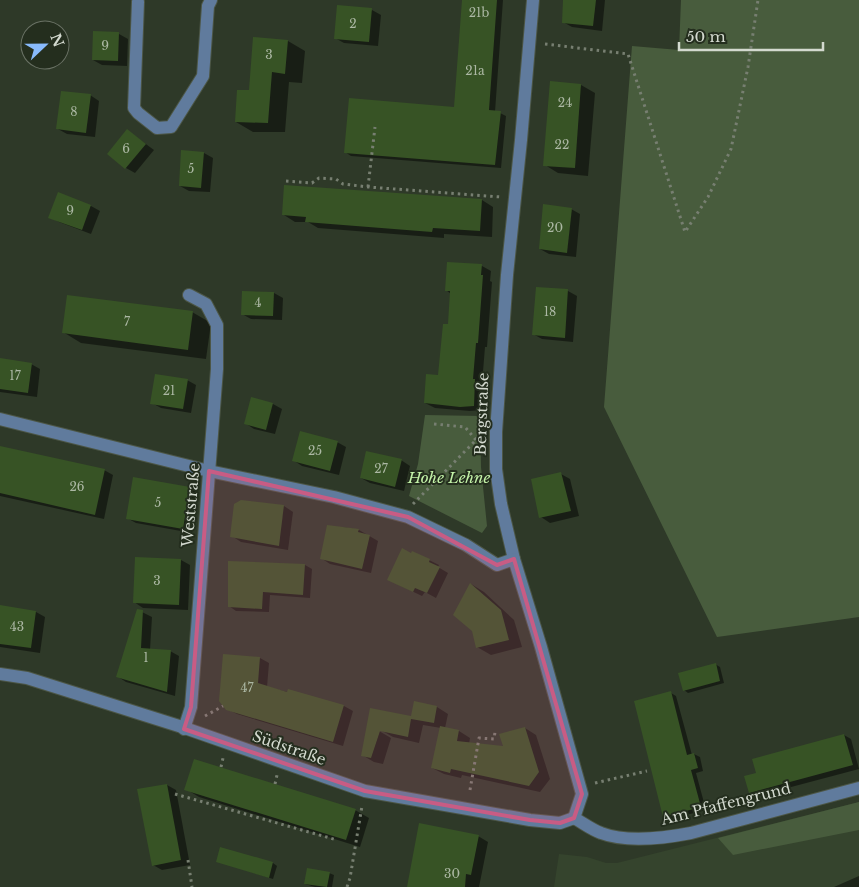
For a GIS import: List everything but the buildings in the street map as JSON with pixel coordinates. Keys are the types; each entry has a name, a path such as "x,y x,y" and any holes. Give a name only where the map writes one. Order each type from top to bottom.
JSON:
{"street":[{"path":"138,2 134,108 157,128 171,127 203,76 208,6 211,0"},
{"name":"Bergstraße","path":"533,0 507,275 496,432 496,470 501,504 514,559 582,794 574,818"},
{"name":"Weststraße","path":"184,729 191,707 217,369 217,325 206,304 189,295"},
{"path":"0,419 209,471 334,497 408,517 466,545 497,565 514,559"},
{"name":"Südstraße","path":"0,674 27,678 364,790 530,820 560,823 574,818"},
{"name":"Am Pfaffengrund","path":"574,818 602,834 632,838 667,837 691,833 859,788"}],"path":[{"path":"542,44 628,54 685,232 708,197 731,149 748,67 758,0"},
{"path":"368,187 375,127"},
{"path":"286,181 312,182 319,178 336,179 343,184 368,187 504,197"},
{"path":"434,424 465,427 476,440"},
{"path":"413,504 486,431"},
{"path":"203,718 223,706"},
{"path":"470,790 479,738 494,739 495,732"},
{"path":"221,767 224,754"},
{"path":"593,783 647,771"},
{"path":"347,887 364,790"},
{"path":"175,794 337,840"},
{"path":"188,860 192,887"}],"highlighted area":[{"path":"209,471 408,517 497,565 514,559 582,794 574,818 560,823 530,820 365,791 184,729 191,707"}],"shaded area":[{"path":"859,802 859,887 554,887 559,854 587,857 606,863 617,863"}],"green space":[{"path":"681,0 859,0 859,617 717,637 604,407 632,46 679,50"},
{"name":"Hohe Lehne","path":"425,415 480,416 481,467 487,526 482,533 409,496 418,464"},
{"path":"859,802 859,830 733,855 718,838"}]}
